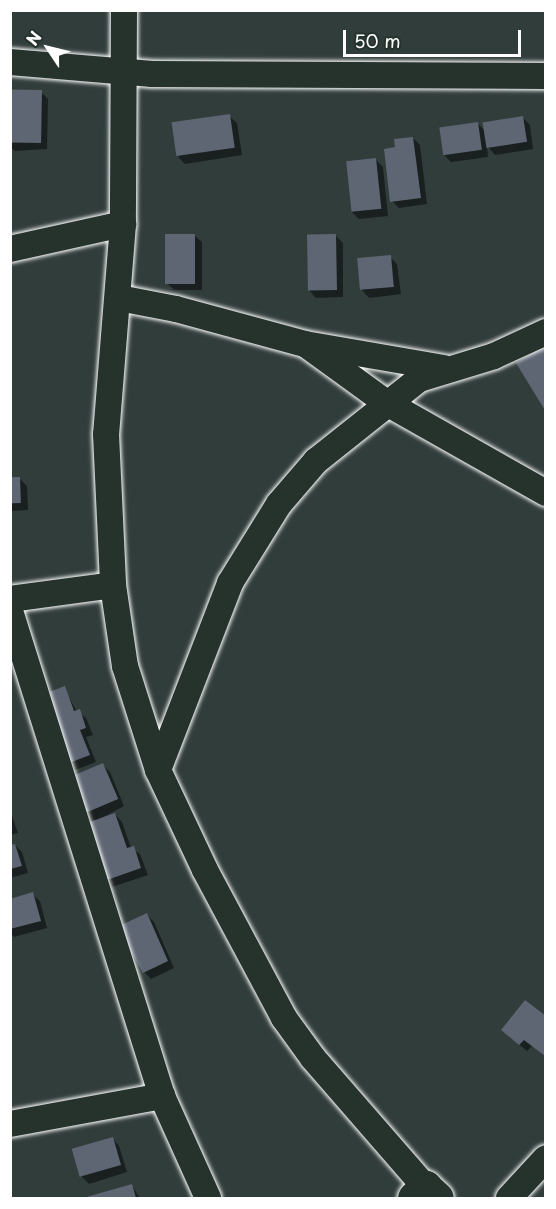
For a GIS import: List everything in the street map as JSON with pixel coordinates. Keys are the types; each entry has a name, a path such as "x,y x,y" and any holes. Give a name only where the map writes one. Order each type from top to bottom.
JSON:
{"street":[{"path":"124,10 123,224 119,298 106,434 113,585 125,666 158,770 204,870 284,1018 313,1058 425,1195"},
{"path":"10,63 124,70 152,74 546,76"},
{"path":"10,249 123,224"},
{"path":"119,298 176,309 305,344 444,368"},
{"path":"158,770 230,583 279,504 308,470 385,402 419,378 444,368 494,356 546,332"},
{"path":"305,344 385,402 546,493"},
{"path":"10,599 113,585"},
{"path":"10,611 162,1096 208,1198"},
{"path":"10,1124 162,1096"},
{"path":"508,1198 546,1158"}],"building":[{"path":"10,89 42,90 41,143 10,142"},
{"path":"230,114 235,148 176,156 172,122"},
{"path":"523,116 527,142 487,148 483,122"},
{"path":"478,122 482,150 443,155 439,127"},
{"path":"413,137 421,198 390,202 384,149 395,147 394,139"},
{"path":"376,158 381,209 351,212 346,161"},
{"path":"165,234 195,234 195,284 165,284"},
{"path":"336,234 337,290 308,290 307,235"},
{"path":"391,255 394,287 360,290 357,258"},
{"path":"546,345 546,412 516,363"},
{"path":"10,477 20,477 21,503 11,503"},
{"path":"65,686 74,711 80,709 86,728 80,730 90,755 61,766 36,697"},
{"path":"103,763 118,799 80,815 65,779"},
{"path":"115,813 127,848 134,846 141,868 104,881 84,824"},
{"path":"15,844 22,866 10,869 10,845"},
{"path":"33,892 41,921 10,929 10,899"},
{"path":"147,913 168,961 143,973 117,927"},
{"path":"525,1000 546,1016 546,1057 524,1040 519,1045 501,1030"},
{"path":"113,1137 121,1165 80,1177 72,1149"},
{"path":"132,1184 136,1198 83,1198"}]}
